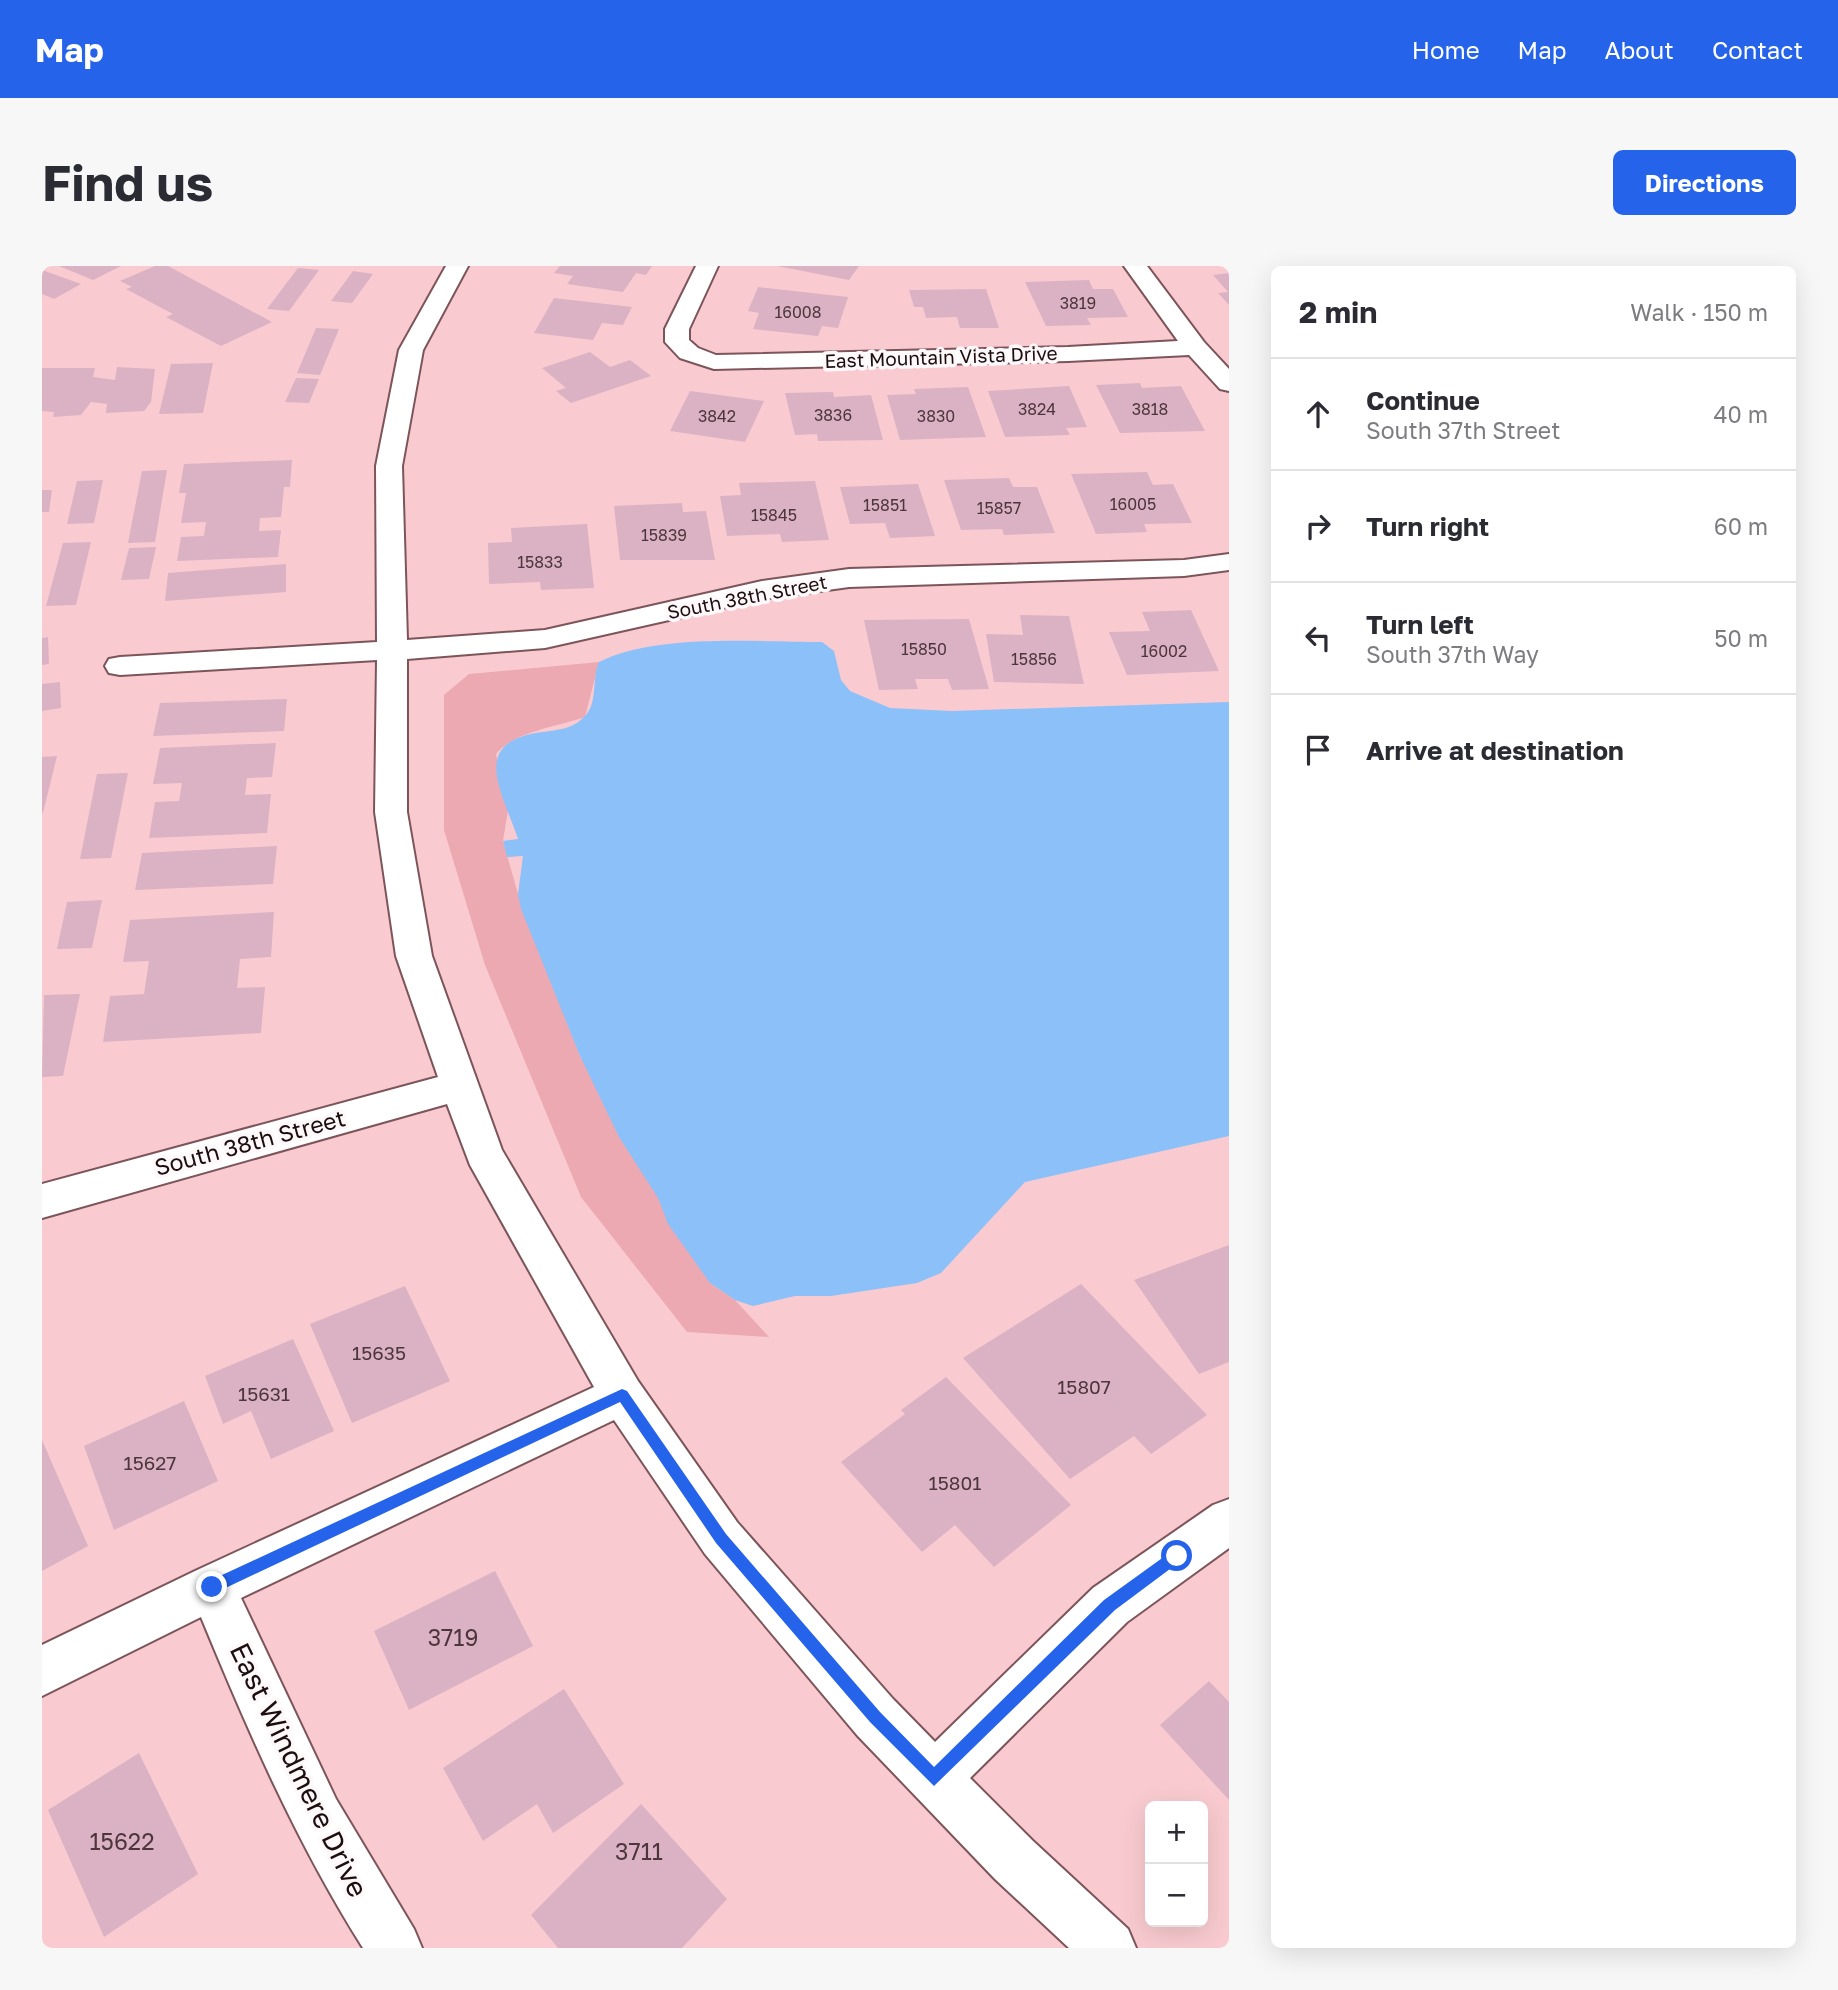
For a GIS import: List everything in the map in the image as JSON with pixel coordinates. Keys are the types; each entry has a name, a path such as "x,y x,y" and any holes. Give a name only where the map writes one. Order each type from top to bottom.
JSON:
{"street":[{"path":"457,266 447,279 411,350 389,466 391,812 414,957 484,1154 622,1395 721,1538 875,1717 1014,1860 1109,1948"},
{"name":"East Mountain Vista Drive","path":"707,266 677,329 677,342 689,354 714,362 733,364 1195,346"},
{"path":"1135,266 1195,346 1229,384"},
{"name":"South 38th Street","path":"116,656 228,648 392,649 545,639 761,590 849,578 1184,568 1229,562"},
{"name":"South 38th Street","path":"42,1201 459,1086"},
{"path":"42,1671 212,1587 622,1395"},
{"path":"934,1778 1110,1605 1229,1521"},
{"name":"East Windmere Drive","path":"212,1587 265,1714 367,1908 395,1948"}],"shaded area":[{"path":"599,662 585,717 525,735 504,746 496,754 508,810 503,841 518,894 580,1056 710,1283 735,1300 769,1337 687,1332 581,1197 485,965 444,830 444,695 469,674"}],"water":[{"path":"822,642 834,651 841,680 850,691 890,708 952,711 1229,702 1229,1136 1025,1182 941,1273 917,1283 831,1296 795,1296 753,1306 735,1300 710,1283 668,1224 658,1198 619,1137 580,1056 521,909 518,894 523,856 507,857 503,841 518,839 496,771 498,757 505,746 520,737 569,727 583,718 593,699 599,662 622,653 678,643"}],"building":[{"path":"59,266 121,266 93,280"},
{"path":"155,266 168,266 272,322 221,346 166,317 173,314 126,289 132,287 120,281"},
{"path":"560,266 652,266 646,275 636,273 623,292 567,284 573,276 554,273"},
{"path":"777,266 859,266 849,280"},
{"path":"298,268 319,270 289,311 267,309"},
{"path":"42,270 81,284 54,299 42,294"},
{"path":"353,271 373,274 352,303 331,301"},
{"path":"1229,273 1229,305 1218,293 1228,292 1213,275"},
{"path":"1089,280 1093,289 1113,289 1128,317 1087,318 1091,325 1046,326 1025,282"},
{"path":"758,287 848,297 838,328 822,326 818,336 753,329 759,313 748,311"},
{"path":"986,289 999,328 960,328 957,317 926,318 923,307 914,307 909,290"},
{"path":"554,298 632,307 623,325 602,323 593,340 534,333"},
{"path":"316,328 339,329 320,375 297,373"},
{"path":"590,352 610,367 630,360 651,376 571,403 556,391 566,388 542,368"},
{"path":"213,363 203,413 159,414 171,364"},
{"path":"117,367 155,369 151,402 144,411 106,413 107,404 91,402 81,415 53,417 54,412 42,411 42,368 95,368 93,377 115,380"},
{"path":"296,378 319,379 309,403 285,402"},
{"path":"1140,383 1142,388 1181,386 1205,431 1120,433 1096,385"},
{"path":"1069,386 1087,427 1066,428 1070,435 1005,437 988,391"},
{"path":"968,387 986,437 900,440 887,395 916,394 914,389"},
{"path":"690,391 764,401 745,442 670,431"},
{"path":"833,392 834,397 871,395 883,440 818,441 817,434 795,435 785,393"},
{"path":"292,460 290,487 284,487 281,517 260,518 259,531 281,530 278,557 177,561 181,537 204,536 206,522 181,523 186,493 179,493 184,464"},
{"path":"167,470 155,542 128,543 142,471"},
{"path":"1147,472 1153,485 1173,484 1192,523 1144,524 1147,532 1096,534 1071,474"},
{"path":"1009,478 1013,487 1037,487 1055,533 1004,535 1002,529 961,530 944,480"},
{"path":"103,480 94,523 67,524 77,481"},
{"path":"815,481 829,540 782,542 780,534 727,536 720,496 741,495 739,483"},
{"path":"918,484 935,536 890,538 885,523 850,524 840,487"},
{"path":"42,490 52,490 49,512 42,512"},
{"path":"682,503 683,512 706,511 715,560 620,560 614,506"},
{"path":"587,524 594,588 541,590 540,582 489,584 488,543 512,542 511,528"},
{"path":"91,542 76,605 46,606 63,543"},
{"path":"156,547 149,579 121,580 129,548"},
{"path":"286,564 286,592 165,601 168,573"},
{"path":"1191,610 1219,671 1127,675 1109,632 1150,631 1142,612"},
{"path":"1020,615 1069,616 1084,684 994,682 986,634 1023,635"},
{"path":"969,619 989,689 952,690 948,679 915,679 918,689 879,690 864,620"},
{"path":"48,637 49,664 42,665 42,638"},
{"path":"60,682 61,708 42,711 42,684"},
{"path":"287,699 284,731 153,736 160,703"},
{"path":"276,743 272,777 247,778 245,795 271,794 267,833 149,838 155,802 179,801 182,783 153,784 160,748"},
{"path":"57,756 43,813 42,813 42,757"},
{"path":"128,773 111,858 80,859 97,774"},
{"path":"277,846 273,884 135,890 142,853"},
{"path":"102,900 92,948 57,949 67,902"},
{"path":"274,912 271,957 240,959 237,988 265,987 261,1033 103,1042 110,996 144,994 149,961 123,962 130,920"},
{"path":"80,994 63,1076 42,1077 44,995"},
{"path":"1229,1245 1229,1362 1199,1374 1134,1280"},
{"path":"1081,1284 1207,1415 1151,1454 1134,1436 1070,1479 963,1358"},
{"path":"405,1286 450,1381 352,1423 310,1324"},
{"path":"293,1339 334,1431 271,1459 251,1411 223,1424 205,1376"},
{"path":"946,1377 1071,1505 994,1567 955,1525 922,1552 841,1462 905,1414 901,1410"},
{"path":"184,1401 218,1481 114,1530 84,1446"},
{"path":"42,1440 88,1546 42,1571"},
{"path":"495,1571 533,1646 409,1710 374,1631"},
{"path":"1209,1681 1229,1702 1229,1800 1160,1725"},
{"path":"564,1689 624,1784 553,1833 537,1804 483,1841 443,1768"},
{"path":"139,1753 198,1874 104,1937 48,1810"},
{"path":"641,1804 727,1899 682,1948 558,1948 531,1915"}],"route":[{"path":"212,1587 622,1395 721,1538 875,1717 934,1778 1110,1605 1177,1556"}]}
